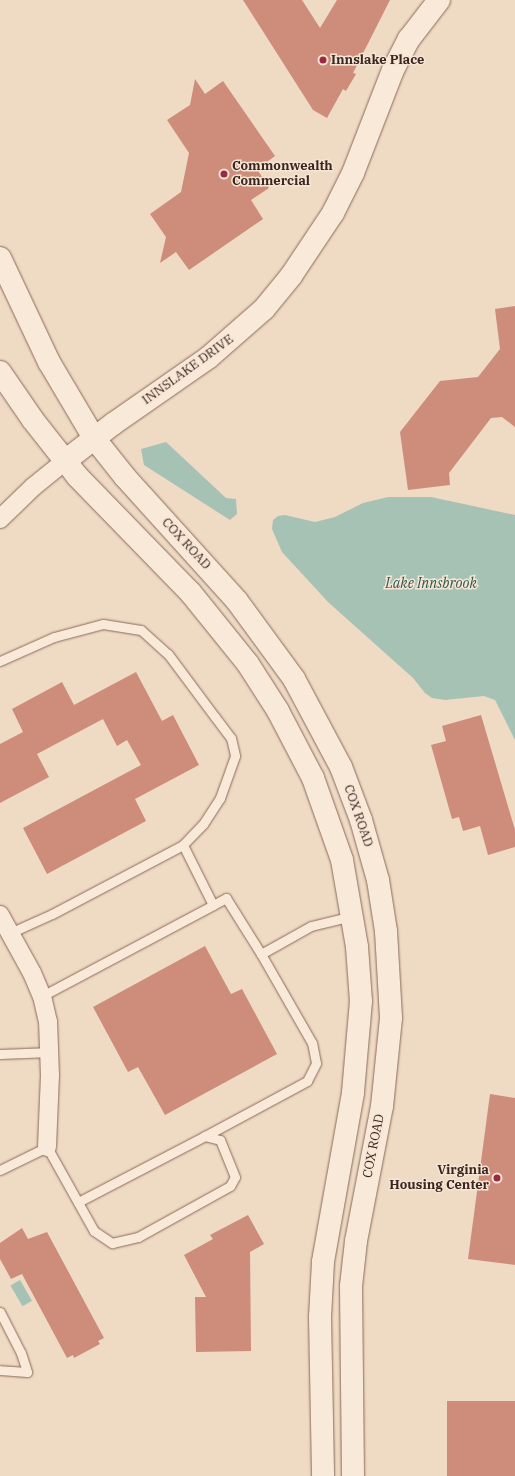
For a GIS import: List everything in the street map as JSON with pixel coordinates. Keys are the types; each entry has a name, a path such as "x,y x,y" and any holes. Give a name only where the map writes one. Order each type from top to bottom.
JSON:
{"main road":[{"name":"INNSLAKE DRIVE","path":"64,461 94,438 208,358 264,308 291,276 317,240 343,193 393,70 409,39 439,0"},
{"name":"COX ROAD","path":"0,258 49,362 94,438 125,477 237,601 294,679 341,767 361,820 378,880 386,931 391,1018 382,1106 356,1241 352,1286 353,1476"},
{"path":"0,372 64,461 124,527 209,613 248,664 275,705 312,778 330,821 342,860 353,916 361,1001 359,1039 353,1094 323,1262 320,1317 323,1476"}],"street":[{"name":"INNSLAKE DRIVE","path":"0,520 32,487 64,461"},
{"path":"0,915 42,996 48,1020 50,1052 47,1147"}],"lane":[{"path":"0,662 54,637 103,624 141,630 168,654 231,738 235,756 220,798 203,824 182,845 52,914 10,933"},
{"path":"182,845 213,906"},
{"path":"42,996 226,898 261,954 312,1043 316,1063 307,1081 78,1202"},
{"path":"261,954 311,926 353,916"},
{"path":"0,1054 4,1052 50,1052"},
{"path":"0,1170 47,1147 94,1231 112,1243 138,1237 230,1186 235,1177 220,1140 205,1136"},
{"path":"0,1312 21,1353 27,1372 0,1370"}],"water":[{"path":"166,442 226,498 236,499 237,514 230,520 144,465 141,449"},
{"name":"Lake Innsbrook","path":"388,497 431,497 515,515 515,740 495,700 484,696 445,700 432,698 425,693 413,678 328,602 282,552 272,529 273,520 278,516 285,515 315,522 335,517 363,503"},
{"path":"20,1280 32,1301 22,1306 10,1286"}],"building":[{"name":"Innslake Place","path":"243,0 302,0 320,28 337,0 390,0 353,73 356,74 346,91 343,89 327,118 313,110"},
{"name":"Commonwealth Commercial","path":"195,79 205,94 223,81 275,156 257,169 269,188 251,200 263,219 189,270 176,252 160,263 166,237 150,214 181,192 189,153 167,120 190,105"},
{"path":"515,306 515,427 502,417 491,418 449,473 450,485 408,490 400,432 440,381 478,377 500,349 495,309"},
{"path":"136,672 162,721 173,715 199,765 135,799 146,821 47,874 23,828 141,765 127,740 117,746 103,719 37,754 49,777 0,803 0,744 23,732 12,709 62,682 74,705"},
{"path":"481,715 515,830 515,847 488,855 480,826 463,831 459,817 452,819 431,745 446,741 442,726"},
{"path":"205,946 231,994 242,989 277,1054 165,1115 138,1067 128,1072 93,1007"},
{"name":"Virginia Housing Center","path":"490,1094 515,1098 515,1265 468,1259"},
{"path":"248,1215 264,1244 250,1252 251,1351 196,1352 195,1297 206,1297 184,1255 213,1239 210,1235"},
{"path":"22,1228 28,1239 47,1232 104,1338 98,1341 100,1344 74,1358 73,1355 67,1358 22,1274 11,1279 0,1259 0,1243"},
{"path":"447,1401 515,1401 515,1476 447,1476"}],"place":[{"name":"Innslake Place","path":"323,60"},
{"name":"Commonwealth Commercial","path":"224,174"},
{"name":"Virginia Housing Center","path":"497,1178"}]}
